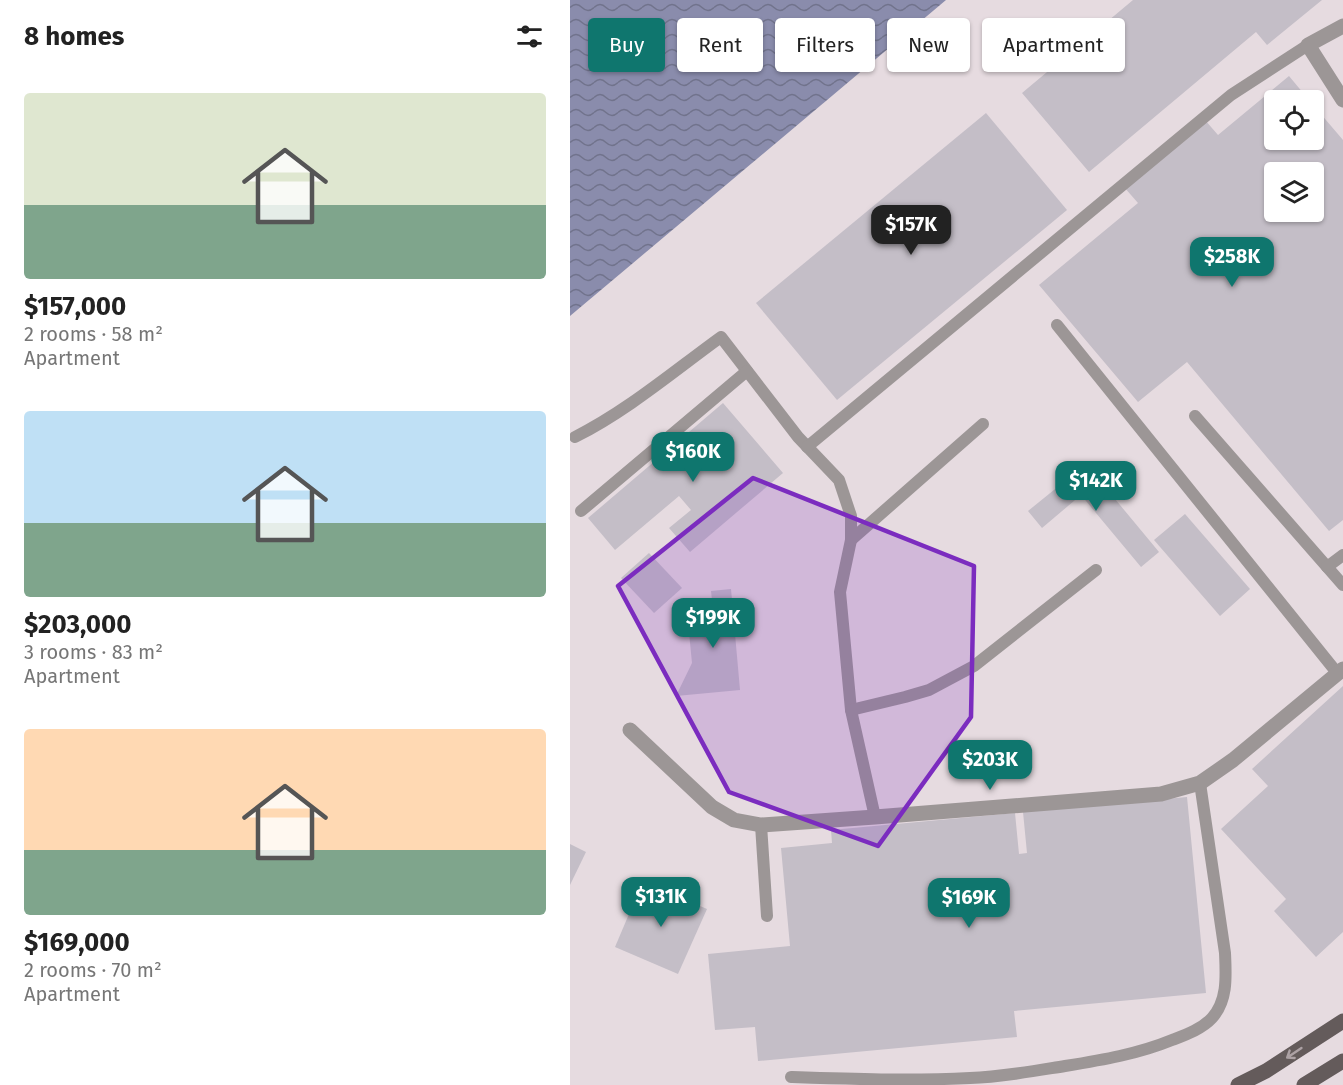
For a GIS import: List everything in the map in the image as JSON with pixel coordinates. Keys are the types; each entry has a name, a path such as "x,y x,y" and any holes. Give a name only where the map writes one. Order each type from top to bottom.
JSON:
{"main road":[{"path":"1238,1085 1266,1071 1343,1021"},
{"path":"1304,1085 1343,1061"}],"street":[{"path":"1343,26 1308,45 1343,100"},
{"path":"630,730 712,807 734,820 760,825 1161,794 1200,783 1233,760 1341,671"}],"lane":[{"path":"807,447 1232,95 1308,45"},
{"path":"1057,325 1341,671"},
{"path":"572,436 599,424 721,337 807,447 839,480 851,516 851,540 840,592 851,710 875,817"},
{"path":"581,511 747,371"},
{"path":"1195,416 1343,585"},
{"path":"851,540 983,424"},
{"path":"1327,567 1343,555"},
{"path":"851,710 929,690 974,666 1096,570"},
{"path":"791,1077 897,1080 972,1078 1038,1070 1110,1059 1158,1046 1194,1031 1211,1019 1223,1001 1227,981 1225,953 1200,783"},
{"path":"760,825 767,916"}],"highlighted area":[{"path":"753,478 974,566 971,717 878,846 729,792 618,586"}],"water":[{"path":"570,0 946,0 925,18 887,18 887,50 875,60 875,18 775,18 775,72 860,72 570,316"}],"building":[{"path":"1133,0 1322,0 1267,45 1256,32 1089,172 1022,93 1047,72 1125,72 1125,18 1112,18"},
{"path":"1289,76 1301,90 1272,90"},
{"path":"1264,97 1264,150 1324,150 1324,118 1343,140 1343,520 1329,531 1187,362 1138,402 1039,285 1138,203 1124,187 1205,120 1218,135"},
{"path":"986,113 1067,210 837,400 756,303"},
{"path":"723,403 783,473 690,552 669,528 691,510 679,496 615,550 588,518"},
{"path":"1086,464 1159,552 1141,567 1081,495 1042,528 1028,511"},
{"path":"1185,514 1250,589 1220,616 1154,540"},
{"path":"649,553 682,588 654,613 621,578"},
{"path":"731,589 740,690 676,696 692,663 687,612 713,610 711,591"},
{"path":"1343,686 1343,932 1316,957 1274,911 1286,899 1221,829 1268,786 1252,769"},
{"path":"1187,797 1206,993 1014,1011 1017,1037 758,1061 755,1027 715,1030 708,954 790,946 781,848 832,843 831,830 1015,813 1019,854 1027,853 1023,812"},
{"path":"570,844 586,852 570,885"},
{"path":"643,881 707,909 678,974 615,947"}]}
